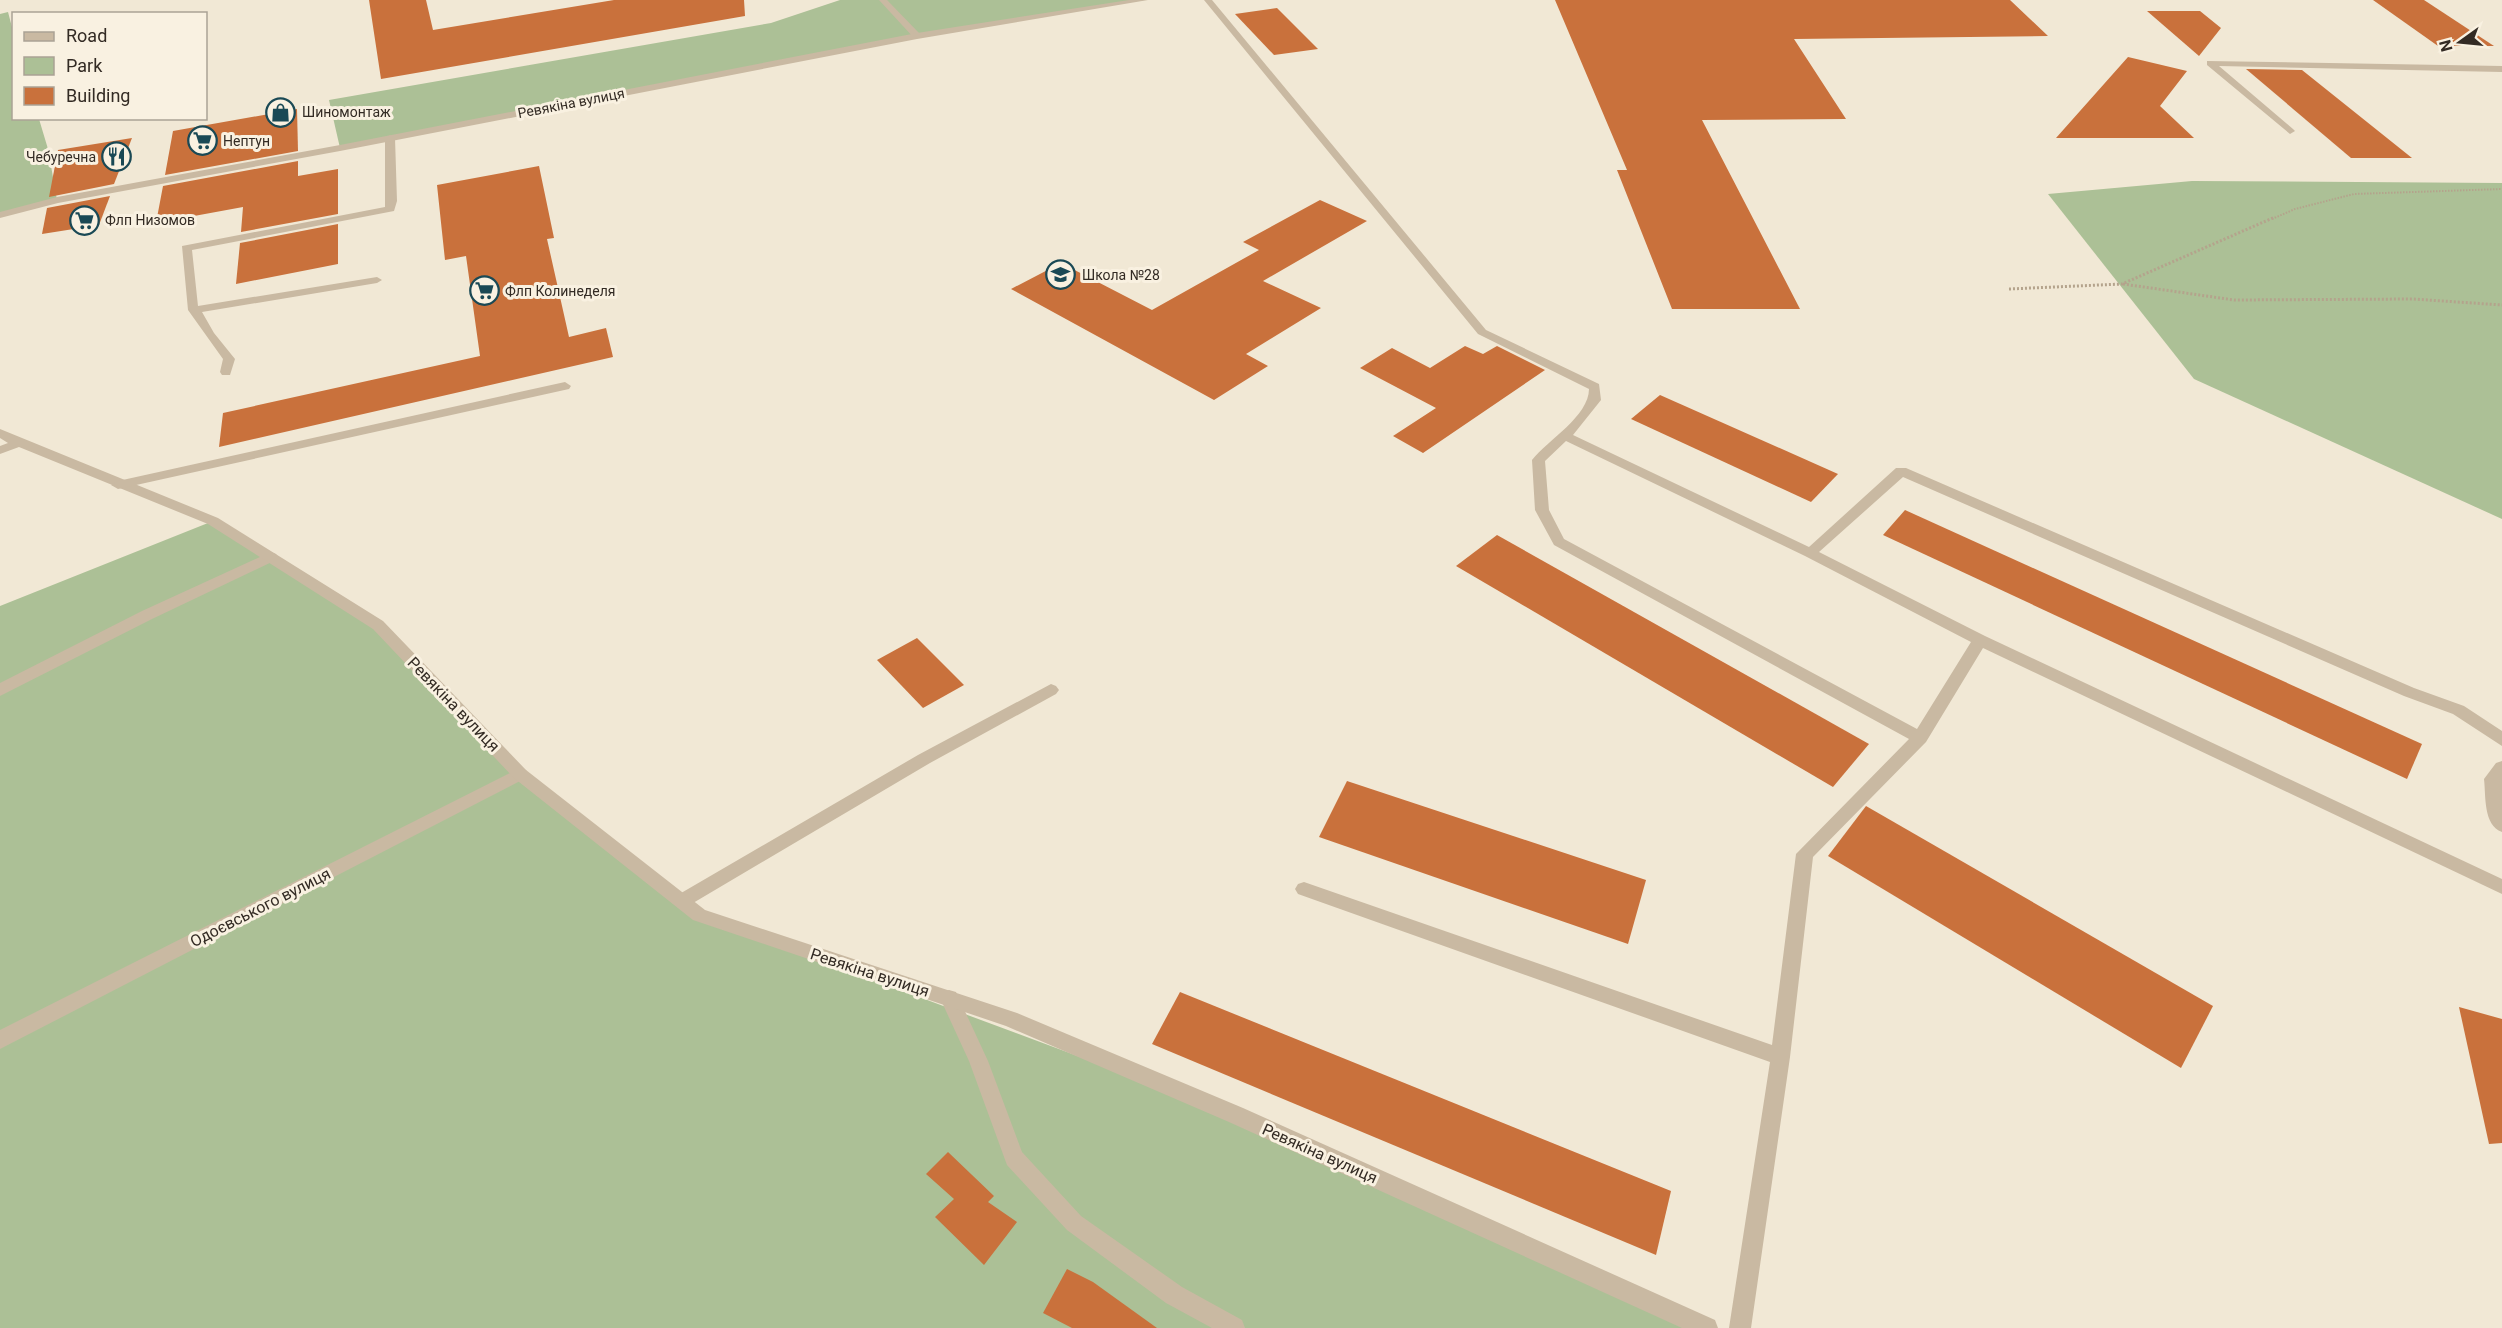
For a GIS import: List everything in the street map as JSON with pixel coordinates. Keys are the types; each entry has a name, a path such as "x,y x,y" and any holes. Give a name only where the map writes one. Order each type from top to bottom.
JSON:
{"street":[{"path":"883,0 917,36"},
{"name":"Ревякіна вулиця","path":"0,215 57,200 917,36 1144,0"},
{"path":"1208,0 1482,332 1595,387 1595,400 1565,436 1538,460 1542,510 1559,542 1920,738"},
{"path":"2290,131 2210,63 2502,69"},
{"path":"226,372 229,359 194,310 186,248 390,209 392,201 390,138"},
{"path":"194,310 377,280"},
{"path":"118,485 565,386"},
{"name":"Ревякіна вулиця","path":"0,433 118,485 213,521 378,625 520,774 699,915 1010,1019 1236,1115 1707,1328"},
{"path":"1565,436 1810,553 1980,640 2502,887"},
{"path":"0,450 19,443"},
{"path":"1810,553 1900,471 2409,692 2438,700 2484,722 2502,740"},
{"path":"0,690 147,615 271,557"},
{"path":"1740,1328 1780,1057 1805,854 1920,738 1980,640"},
{"path":"682,901 924,759 1051,690"},
{"path":"2502,767 2492,779 2497,820 2502,825"},
{"name":"Одоєвського вулиця","path":"0,1040 520,774"},
{"path":"1304,889 1780,1057"},
{"path":"949,998 978,1061 1014,1158 1074,1223 1174,1295 1234,1328"}],"path":[{"path":"2122,284 2295,209 2354,194 2502,189"},
{"path":"2009,289 2122,284 2234,300 2413,299 2502,305"}],"green space":[{"path":"840,0 1144,0 917,36 340,148 329,100 771,23"},
{"path":"8,12 12,27 12,120 39,120 48,149 57,200 0,215 0,14"},
{"path":"2192,181 2502,183 2502,519 2194,379 2048,194"},
{"path":"213,521 378,625 520,774 699,915 1236,1115 1707,1328 0,1328 0,606"}],"building":[{"path":"369,0 426,0 433,30 614,0 744,0 745,16 381,79"},
{"path":"1555,0 2010,0 2048,36 1794,39 1846,119 1702,120 1800,309 1672,309 1617,170 1627,170"},
{"path":"2373,0 2424,0 2494,46 2438,46"},
{"path":"1277,8 1318,49 1274,55 1235,14"},
{"path":"2147,11 2200,11 2221,28 2199,56"},
{"path":"2128,57 2187,71 2160,106 2194,138 2056,138"},
{"path":"2246,69 2302,70 2412,158 2351,158"},
{"path":"297,109 298,151 165,175 173,131"},
{"path":"132,138 114,184 49,197 58,150"},
{"path":"298,161 298,176 338,169 338,214 241,232 243,207 156,223 163,186"},
{"path":"539,166 554,238 547,239 569,337 606,328 613,357 219,447 223,413 480,356 466,256 445,260 437,185"},
{"path":"110,196 99,225 42,234 47,208"},
{"name":"Школа №28","path":"1320,200 1367,221 1263,281 1321,308 1246,354 1268,366 1214,400 1011,289 1061,263 1152,310 1259,250 1243,242"},
{"path":"338,224 338,264 236,284 240,243"},
{"path":"1465,346 1483,354 1497,346 1545,370 1423,453 1393,436 1436,408 1360,368 1392,348 1430,368"},
{"path":"1660,395 1838,474 1811,502 1631,419"},
{"path":"1905,510 2422,744 2407,779 1883,535"},
{"path":"1497,535 1869,744 1833,787 1456,566"},
{"path":"917,638 964,685 923,708 877,660"},
{"path":"1347,781 1646,880 1628,944 1319,837"},
{"path":"1866,806 2213,1006 2181,1068 1828,856"},
{"path":"1180,992 1671,1191 1656,1255 1152,1044"},
{"path":"2459,1007 2502,1019 2502,1143 2489,1144"},
{"path":"948,1152 994,1196 988,1202 1017,1222 984,1265 935,1217 954,1199 926,1174"},
{"path":"1067,1269 1093,1282 1157,1328 1072,1328 1043,1313"}],"place":[{"name":"Шиномонтаж","path":"281,112"},
{"name":"Нептун","path":"202,141"},
{"name":"Чебуречна","path":"117,157"},
{"name":"Флп Низомов","path":"84,220"},
{"name":"Школа №28","path":"1061,275"},
{"name":"Флп Колинеделя","path":"484,291"}]}
